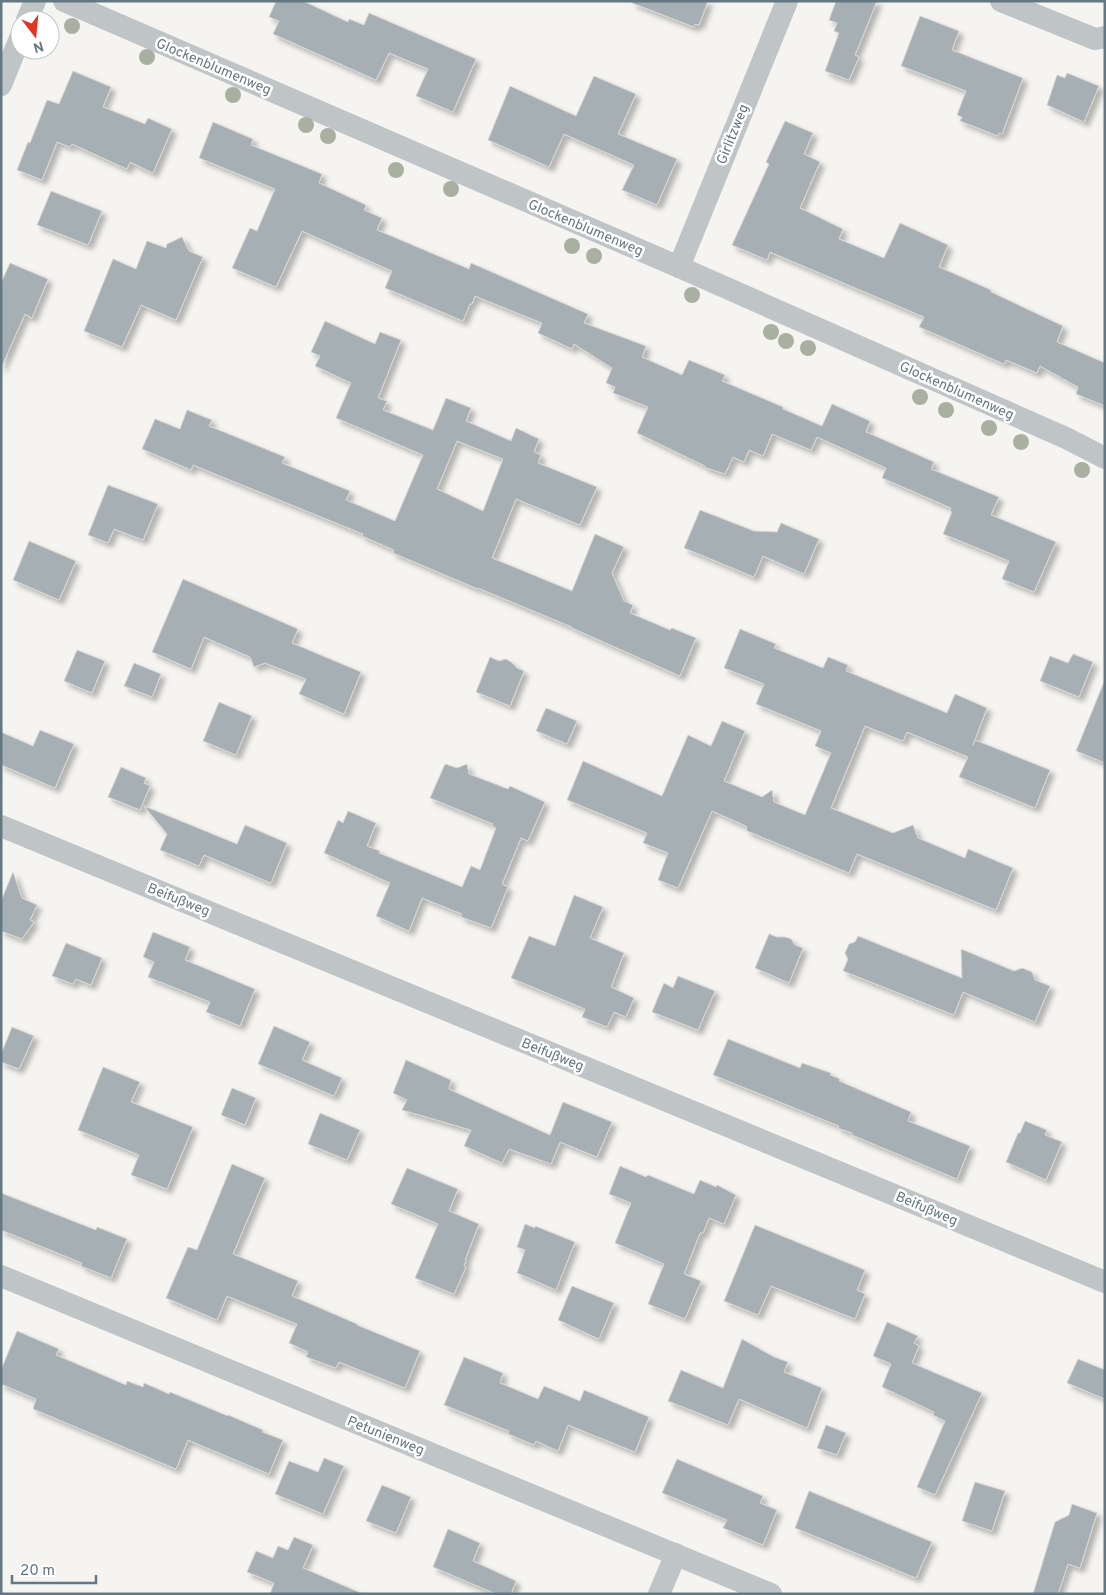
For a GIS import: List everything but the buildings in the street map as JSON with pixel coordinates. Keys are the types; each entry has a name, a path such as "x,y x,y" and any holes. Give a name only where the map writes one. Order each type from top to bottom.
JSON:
{"street":[{"name":"Glockenblumenweg","path":"64,1 679,267 1066,438 1105,458"},
{"name":"Girlitzweg","path":"679,267 787,1"},
{"path":"1001,1 1095,38 1105,37"},
{"path":"1,85 11,60"},
{"name":"Beifußweg","path":"1,826 1105,1282"},
{"name":"Petunienweg","path":"1,1276 771,1594"},
{"path":"659,1594 676,1554"}]}
